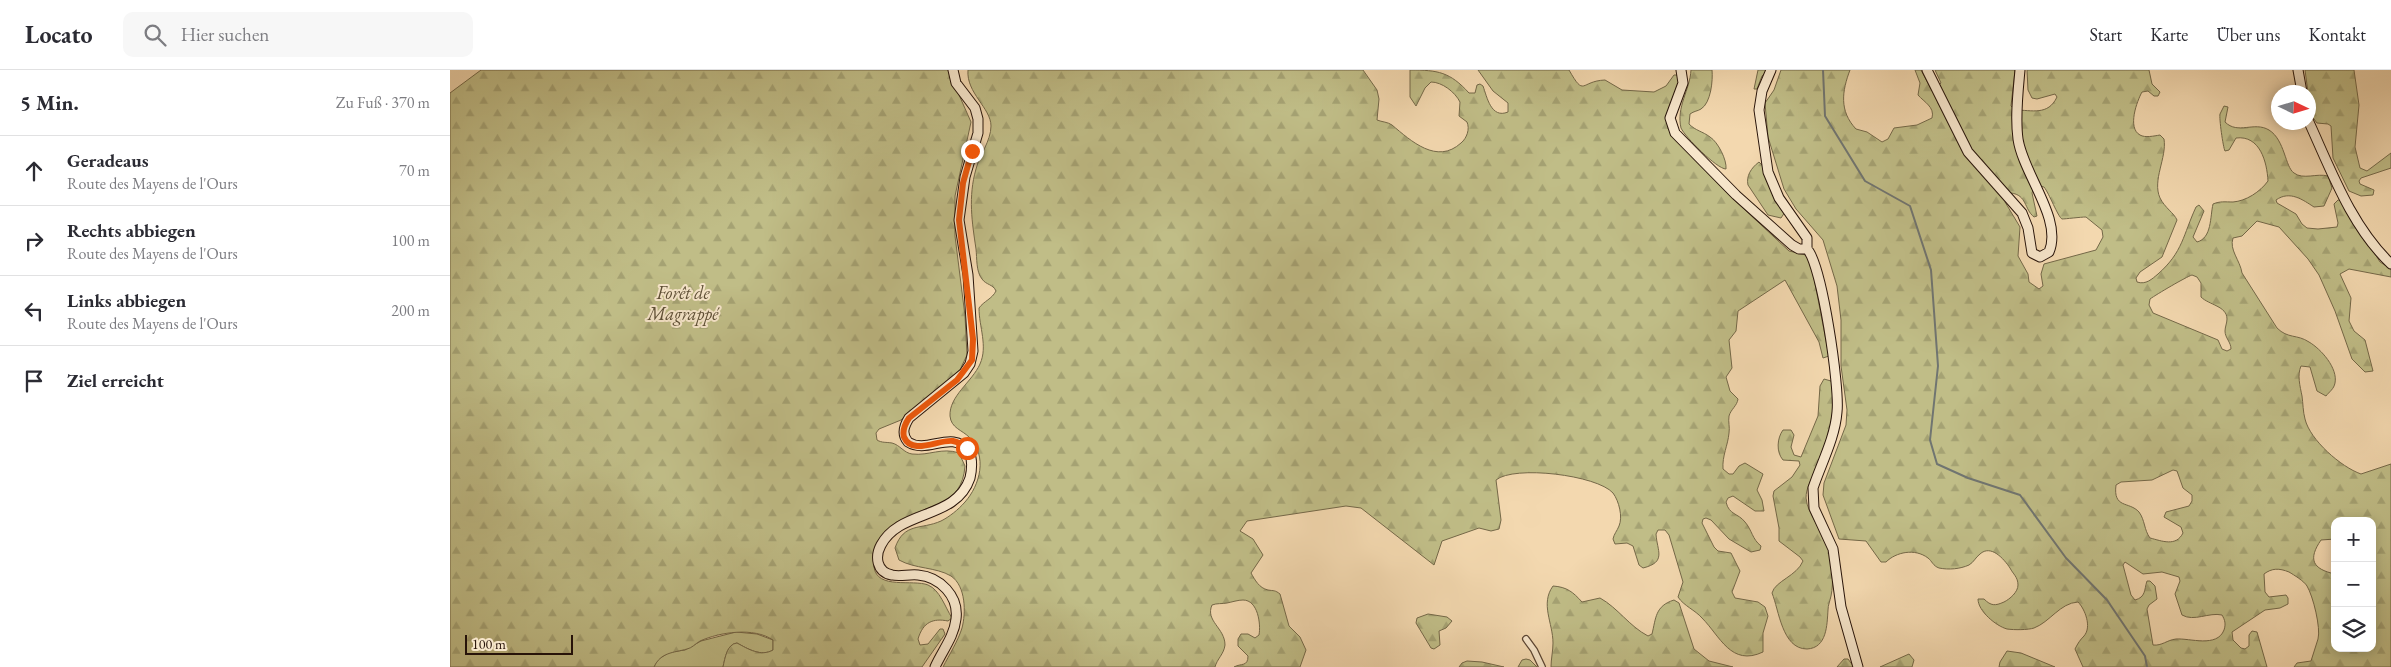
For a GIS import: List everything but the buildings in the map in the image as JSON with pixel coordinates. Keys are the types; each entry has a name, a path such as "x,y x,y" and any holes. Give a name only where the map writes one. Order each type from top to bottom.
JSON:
{"street":[{"path":"935,667 949,642 955,625 956,612 952,597 942,584 928,577 887,574 880,567 877,559 880,547 888,536 905,524 954,502 966,487 971,472 971,455 961,444 949,441 914,445 908,442 904,434 904,426 909,418 957,380 968,368 973,356 968,275 959,220 963,183 978,133 978,120 975,108 956,83 953,70"},
{"path":"1681,70 1683,83 1670,118 1675,133 1736,195 1792,245 1799,249 1806,248"},
{"path":"1771,70 1762,91 1759,110 1768,172 1779,198 1807,238 1808,244 1806,248"},
{"path":"1926,70 1968,152 2022,213 2028,228 2032,253 2040,257 2049,252 2052,233 2050,220 2021,154 2018,139 2020,70"},
{"path":"2298,70 2301,85"},
{"path":"2312,130 2339,190 2367,236 2391,264"},
{"path":"1806,248 1812,256 1818,280 1838,393 1837,414 1813,488 1813,500 1814,508 1833,549 1841,607 1858,667"},
{"path":"1526,639 1542,667"}],"green space":[{"name":"Forêt de Magrappé","path":"481,70 948,70 971,122 955,196 955,236 965,316 967,355 960,370 952,377 901,420 879,429 876,433 877,440 895,444 909,453 953,451 959,453 965,466 958,489 950,497 896,523 883,536 874,555 874,567 882,579 896,582 921,583 932,587 939,595 952,618 948,621 938,620 929,622 920,633 918,639 920,645 928,644 940,629 943,629 945,634 922,667 723,667 727,652 734,644 737,643 750,650 764,653 773,650 773,640 765,636 756,633 737,632 717,635 700,641 692,647 672,652 660,658 654,667 450,667 450,93"},
{"path":"968,70 1363,70 1377,90 1379,99 1377,120 1390,124 1416,144 1434,151 1443,152 1452,149 1465,139 1468,128 1467,122 1459,116 1460,102 1448,88 1431,82 1425,88 1416,106 1410,97 1410,70 1436,72 1449,76 1469,93 1475,93 1477,85 1480,84 1483,86 1488,101 1494,110 1502,113 1508,112 1508,103 1493,91 1478,70 1569,70 1581,86 1605,80 1622,90 1654,92 1666,86 1674,75 1677,75 1679,80 1677,93 1668,129 1728,194 1789,251 1806,255 1812,268 1829,356 1823,358 1819,342 1785,280 1738,311 1736,331 1729,340 1732,368 1726,377 1730,391 1738,399 1729,416 1729,433 1723,469 1729,474 1733,474 1739,466 1745,463 1763,474 1757,490 1762,500 1764,511 1755,511 1733,496 1728,498 1726,502 1731,512 1742,519 1747,525 1761,546 1760,550 1751,552 1729,539 1711,520 1703,519 1702,523 1714,547 1718,551 1731,553 1740,571 1732,592 1735,598 1758,602 1765,607 1768,616 1763,633 1763,652 1752,656 1742,656 1734,653 1699,615 1680,600 1678,597 1683,582 1669,535 1665,530 1658,530 1656,534 1659,551 1658,559 1650,566 1643,568 1639,565 1633,546 1627,543 1615,544 1613,539 1621,518 1619,505 1613,493 1590,481 1574,477 1555,474 1520,473 1496,480 1501,520 1499,529 1491,531 1479,528 1442,541 1434,565 1361,508 1346,506 1247,521 1240,531 1253,539 1263,555 1251,573 1262,587 1280,594 1289,626 1300,637 1306,650 1300,667 1234,667 1247,662 1248,659 1248,656 1238,646 1238,639 1241,634 1248,634 1255,638 1259,635 1259,619 1255,608 1248,601 1243,600 1212,605 1211,616 1222,634 1225,645 1215,667 943,667 962,628 964,600 960,586 956,580 945,573 899,560 895,548 903,534 908,530 941,521 959,508 975,487 980,470 980,461 975,445 969,437 952,423 950,416 953,402 980,364 983,343 979,308 996,291 984,281 979,273 972,209 974,179 991,126 987,113 971,86"},
{"path":"1691,70 1712,70 1712,79 1711,91 1707,102 1701,109 1690,114 1689,124 1716,143 1723,156 1726,169 1716,164 1702,152 1681,128 1680,113"},
{"path":"1758,70 1768,70 1762,76 1757,89 1754,89"},
{"path":"1781,70 1850,70 1844,93 1847,115 1856,129 1867,132 1882,142 1888,139 1894,128 1917,125 1932,118 1932,111 1918,95 1920,83 1915,70 1921,70 1931,89 1934,90 1941,83 1935,70 2015,70 2011,106 2015,110 2039,111 2049,107 2057,97 2055,94 2037,99 2032,98 2028,90 2027,70 2149,70 2152,84 2160,92 2158,96 2154,96 2148,91 2142,92 2134,114 2134,127 2136,132 2142,136 2160,135 2164,139 2164,154 2158,191 2162,202 2177,220 2162,257 2140,272 2136,278 2137,282 2140,283 2153,278 2173,258 2182,243 2196,207 2199,205 2204,211 2193,237 2197,242 2202,240 2208,232 2213,204 2248,198 2268,181 2264,158 2261,151 2251,141 2244,138 2236,138 2229,150 2225,151 2220,117 2224,106 2228,107 2225,122 2230,126 2241,128 2258,127 2269,130 2274,134 2282,146 2291,170 2294,173 2302,176 2328,176 2332,188 2324,206 2314,207 2301,199 2291,196 2281,197 2276,200 2277,203 2296,214 2307,228 2318,229 2337,227 2338,223 2334,204 2338,200 2342,200 2380,262 2391,269 2391,277 2349,269 2340,274 2351,298 2349,321 2354,331 2365,340 2373,371 2365,372 2352,359 2335,311 2319,275 2308,259 2279,227 2257,221 2242,236 2233,238 2232,247 2242,273 2277,328 2285,334 2314,345 2328,360 2334,371 2333,389 2326,396 2317,391 2310,367 2301,366 2300,369 2299,381 2304,416 2313,435 2327,452 2361,474 2391,464 2391,667 2294,667 2297,663 2311,661 2319,634 2314,604 2307,586 2296,576 2282,570 2276,569 2264,574 2265,592 2269,597 2286,595 2288,604 2280,608 2265,610 2232,632 2233,640 2241,648 2245,649 2249,646 2249,635 2252,631 2257,632 2267,667 2083,667 2075,649 2086,632 2087,623 2085,613 2078,602 2060,609 2045,622 2028,629 2007,629 1984,613 1978,599 1984,599 1993,605 1998,604 2011,597 2018,588 2017,580 2010,568 1997,554 1984,551 1971,564 1947,569 1939,568 1923,555 1912,552 1906,552 1886,562 1881,562 1866,541 1839,539 1823,495 1824,483 1846,425 1847,410 1841,366 1841,320 1837,286 1823,240 1796,209 1784,189 1768,137 1765,103 1774,90","holes":["2040,186 2044,187 2062,219 2086,217 2102,230 2103,237 2096,250 2044,264 2041,274 2043,286 2039,289 2029,282 2028,274 2018,256 2020,227 2005,202 2011,193 2016,194 2023,199 2031,214 2034,217 2037,216 2032,193 2033,190","2192,275 2197,277 2201,283 2201,297 2221,308 2226,315 2225,333 2231,349 2227,351 2222,349 2218,340 2153,313 2149,305 2150,299","2173,470 2177,471 2183,488 2192,495 2192,501 2189,506 2166,512 2164,517 2181,527 2183,533 2177,540 2168,542 2150,538 2139,512 2117,498 2116,485 2121,482 2152,480","2125,562 2143,574 2162,572 2179,577 2180,581 2175,594 2182,615 2191,618 2222,615 2225,626 2221,636 2216,639 2203,641 2176,639 2159,645 2153,645 2147,609 2157,599 2155,586 2150,581 2147,581 2144,593 2139,599 2135,600 2131,595 2123,565"]},
{"path":"2305,70 2354,70 2359,105 2355,147 2360,168 2367,171 2391,153 2391,168 2361,178 2359,181 2360,184 2374,190 2373,195 2361,196 2349,191 2333,158 2331,126 2316,122 2316,85 2307,85"},
{"path":"1759,162 1763,166 1771,190 1785,212 1781,218 1768,215 1748,185 1750,172"},
{"path":"1824,379 1831,381 1834,390 1833,414 1827,440 1808,488 1806,498 1809,511 1829,550 1832,567 1832,585 1825,635 1819,645 1807,649 1792,643 1787,636 1772,593 1777,585 1796,571 1803,561 1779,541 1779,528 1773,496 1774,491 1792,477 1800,465 1799,461 1783,460 1781,457 1778,445 1781,433 1783,430 1791,430 1794,435 1791,447 1794,455 1801,457 1818,416 1820,386"},
{"path":"1553,586 1569,591 1582,602 1600,598 1648,636 1652,634 1657,613 1663,606 1674,600 1679,603 1694,649 1709,661 1733,667 1551,667 1553,643 1547,607 1549,593"},
{"path":"1428,614 1447,617 1452,621 1446,628 1439,631 1440,645 1434,649 1431,648 1416,623 1417,618"},
{"path":"736,632 757,634 773,640 773,650 764,653 750,650 737,643 729,649 723,667 654,667 657,660 670,652 685,650 701,641"},
{"path":"2007,651 2021,653 2055,667 1999,667"},
{"path":"1909,654 1914,660 1912,667 1880,667"},
{"path":"1844,659 1848,659 1854,667 1837,667"},
{"path":"1522,660 1530,660 1537,667 1518,667"},
{"path":"1467,661 1482,662 1504,667 1459,667"}],"waterway":[{"path":"1823,70 1825,116 1865,181 1910,206 1931,270 1938,366 1930,440 1937,464 1968,478 2020,495 2066,558 2107,600 2145,656 2147,667"}],"route":[{"path":"967,448 957,442 949,441 922,446 911,444 904,436 904,426 909,418 957,380 968,368 972,360 973,339 968,275 959,220 963,183 972,151"}]}
